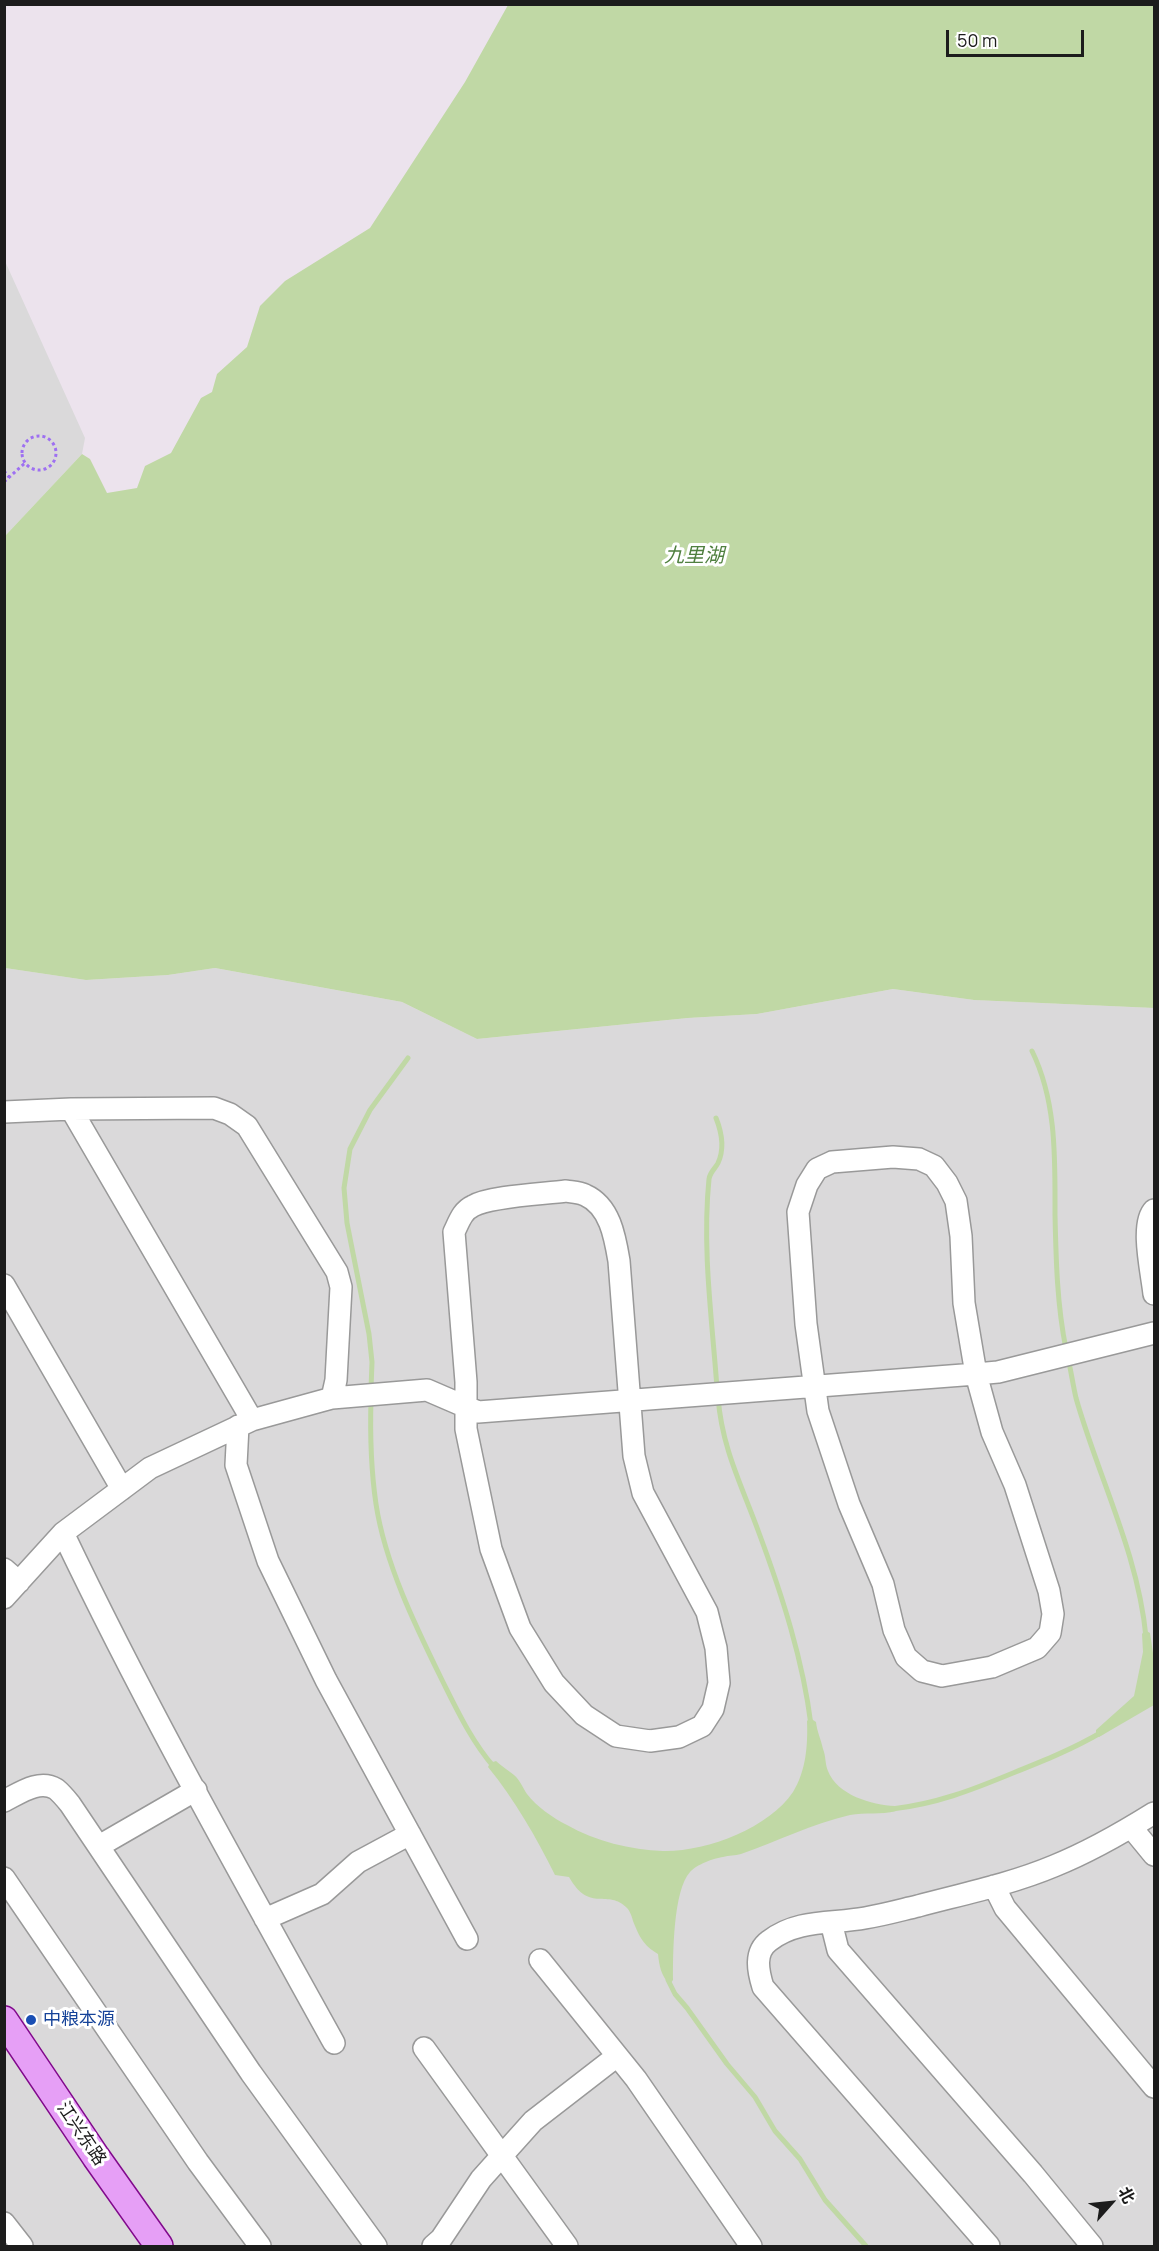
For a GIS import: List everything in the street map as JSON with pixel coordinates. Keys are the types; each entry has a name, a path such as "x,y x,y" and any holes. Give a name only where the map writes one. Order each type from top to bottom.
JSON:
{"main road":[{"name":"江兴东路","path":"4,2020 159,2247"}],"street":[{"path":"4,1112 214,1108 230,1114 247,1126 337,1272 340,1287 336,1380 332,1398"},
{"path":"71,1109 245,1423 236,1465 268,1561 326,1680 467,1939"},
{"path":"882,1158 919,1159 934,1166 948,1183 956,1201 962,1236 964,1303 976,1374 992,1432 1015,1485 1049,1591 1053,1614 1050,1633 1037,1648 992,1667 942,1676 922,1671 906,1657 894,1630 883,1584 849,1504 818,1411 806,1324 798,1212 807,1185 817,1169 832,1162 882,1158"},
{"path":"566,1191 585,1195 602,1209 614,1232 619,1261 628,1401 634,1456 643,1493 706,1612 716,1648 718,1671 713,1709 702,1726 679,1737 650,1741 616,1736 584,1715 554,1683 520,1628 491,1549 466,1429 466,1382 454,1232 462,1216 471,1206 484,1201 566,1191"},
{"path":"1155,1210 1151,1213 1146,1231 1155,1294"},
{"path":"4,1285 122,1489"},
{"path":"4,1598 12,1575 63,1533 150,1468 245,1423 332,1398 427,1390 478,1412 815,1387 998,1372 1155,1333"},
{"path":"63,1533 98,1607 334,2043"},
{"path":"4,1801 27,1789 43,1785 56,1789 70,1804 250,2073 376,2247"},
{"path":"99,1846 196,1790"},
{"path":"989,2247 764,1987 758,1971 759,1956 767,1942 807,1923 865,1918 994,1886 1053,1867 1155,1813"},
{"path":"1131,1827 1155,1856"},
{"path":"265,1919 321,1894 358,1862 410,1834"},
{"path":"4,1878 198,2162 260,2247"},
{"path":"994,1886 1005,1908 1155,2087"},
{"path":"831,1922 838,1950 1033,2174 1092,2247"},
{"path":"540,1960 636,2079 751,2247"},
{"path":"424,2048 567,2247"},
{"path":"433,2247 441,2239 481,2179 533,2121 617,2055"},
{"path":"4,2223 22,2247"}],"path":[{"path":"40,436 51,440 56,456 50,466 46,469 34,470 25,463 22,459 23,447 30,438 40,436"},
{"path":"4,482 25,463"},
{"path":"4,471 9,477"}],"shaded area":[{"path":"4,259 85,438 82,454 5,536"},
{"path":"5,968 86,980 168,975 215,968 402,1002 477,1039 688,1018 757,1014 893,989 974,1000 1154,1008 1154,2246 5,2246"}],"water":[{"name":"九里湖","path":"508,5 1154,5 1154,1008 974,1000 893,989 757,1014 688,1018 477,1039 402,1002 215,968 168,975 86,980 5,968 5,536 82,454 90,459 107,493 137,488 145,466 171,453 201,398 212,392 217,374 247,347 260,306 285,281 370,228 465,82"},
{"path":"1145,1630 1150,1633 1154,1660 1154,1705 1099,1737 1096,1735 1096,1730 1134,1696 1143,1652 1142,1634"},
{"path":"810,1718 816,1722 828,1771 839,1786 866,1801 898,1808 896,1811 856,1814 836,1819 741,1854 710,1860 693,1869 684,1881 677,1908 673,1980 670,1984 663,1974 658,1954 642,1940 627,1908 620,1902 584,1895 569,1877 555,1875 524,1819 488,1767 490,1763 496,1761 516,1777 527,1794 540,1807 589,1836 638,1849 680,1850 717,1842 735,1835 769,1817 782,1805 793,1792 801,1775 806,1748 807,1721"}],"waterway":[{"path":"1032,1051 1046,1090 1053,1132 1055,1232 1061,1316 1066,1349"},
{"path":"371,1389 372,1362 369,1334 347,1223 344,1188 350,1149 370,1110 408,1058"},
{"path":"716,1118 722,1146 718,1163 709,1179 707,1231 708,1284 717,1388"},
{"path":"1068,1358 1085,1428 1117,1516 1135,1576 1146,1637"},
{"path":"718,1397 728,1450 768,1556 791,1628 803,1676 811,1725"},
{"path":"371,1399 373,1478 380,1527 386,1549 412,1617 453,1703 472,1736 494,1767"},
{"path":"892,1809 924,1804 968,1791 1058,1754 1102,1732"},
{"path":"668,1980 675,1994 727,2064 755,2097 775,2131 800,2159 825,2200 866,2246"}],"place":[{"name":"中粮本源","path":"31,2020"}]}
